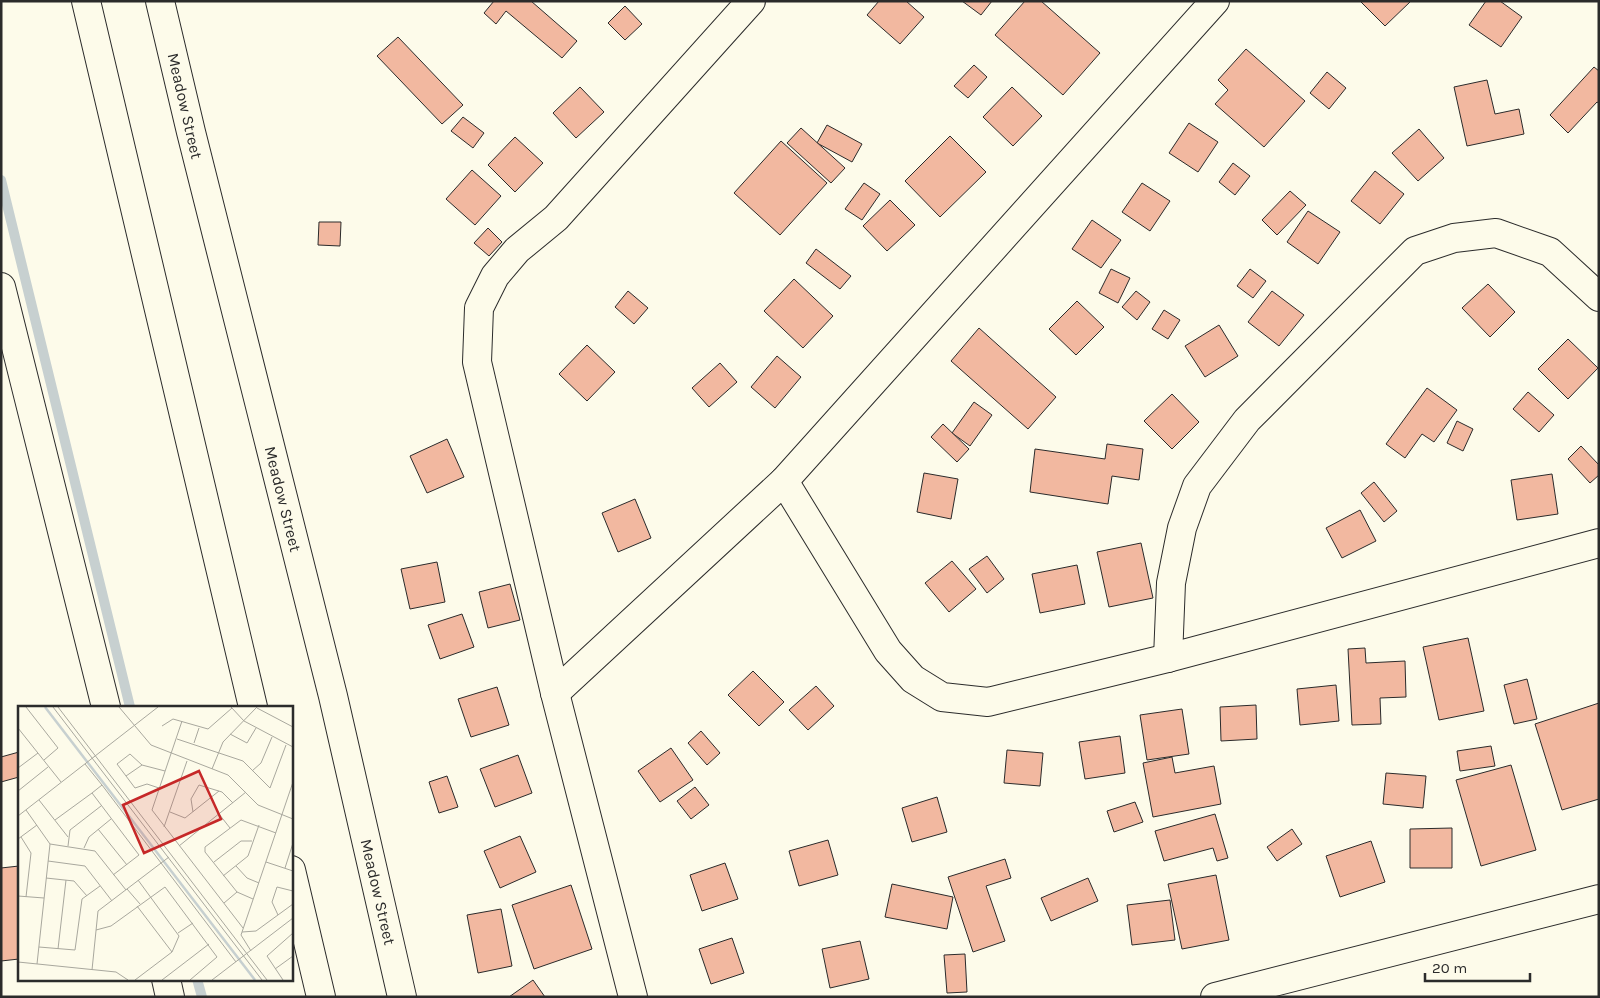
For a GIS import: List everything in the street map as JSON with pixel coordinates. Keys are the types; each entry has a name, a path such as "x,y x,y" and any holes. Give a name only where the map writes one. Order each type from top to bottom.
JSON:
{"street":[{"path":"86,1 253,706"},
{"name":"Meadow Street","path":"160,1 191,132 333,696 402,997"},
{"path":"632,997 555,693 477,362 479,308 495,276 517,250 556,218 751,1"},
{"path":"555,693 784,481 1215,1"},
{"path":"1168,658 1171,583 1182,528 1197,486 1248,420 1414,251 1454,238 1496,233 1550,252 1599,297"},
{"path":"1,287 106,706"},
{"path":"784,481 888,651 913,679 942,697 988,702 1168,658 1599,543"},
{"path":"292,874 321,997"},
{"path":"1215,997 1599,899"},
{"path":"166,980 170,997"}],"building":[{"path":"494,1 531,1 577,41 562,58 506,11 496,24 484,13"},
{"path":"879,1 906,1 924,17 900,44 867,15"},
{"path":"962,1 992,1 981,15"},
{"path":"1025,1 1041,1 1100,53 1063,95 995,35"},
{"path":"1360,1 1411,1 1385,26"},
{"path":"1486,1 1500,1 1522,17 1501,47 1469,25"},
{"path":"625,6 642,24 625,40 608,23"},
{"path":"398,37 463,105 442,124 377,56"},
{"path":"1246,49 1305,101 1264,147 1215,104 1228,90 1218,80"},
{"path":"974,65 987,77 968,98 954,86"},
{"path":"1594,67 1599,71 1599,103 1597,102 1568,133 1550,115"},
{"path":"1327,72 1346,88 1329,109 1310,93"},
{"path":"1487,80 1495,114 1519,109 1524,134 1467,146 1454,87"},
{"path":"580,87 604,112 576,138 553,113"},
{"path":"1012,87 1042,116 1013,146 983,117"},
{"path":"463,117 484,133 473,148 451,131"},
{"path":"1189,123 1218,142 1198,172 1169,153"},
{"path":"827,125 862,144 852,162 817,143"},
{"path":"801,128 845,168 831,183 787,143"},
{"path":"1419,129 1444,158 1418,181 1392,153"},
{"path":"950,136 986,172 940,217 905,181"},
{"path":"515,137 543,163 515,192 488,165"},
{"path":"781,141 827,183 780,235 734,193"},
{"path":"1233,163 1250,176 1235,195 1219,182"},
{"path":"472,170 501,196 475,225 446,199"},
{"path":"1375,171 1404,194 1380,224 1351,201"},
{"path":"864,183 880,194 862,220 845,209"},
{"path":"1142,183 1170,201 1150,231 1122,212"},
{"path":"1290,191 1306,205 1277,235 1262,220"},
{"path":"890,200 915,225 887,251 863,226"},
{"path":"1308,211 1340,232 1318,264 1287,242"},
{"path":"1092,220 1121,240 1101,268 1072,249"},
{"path":"319,222 341,222 340,246 318,245"},
{"path":"488,228 502,242 489,256 474,243"},
{"path":"816,249 851,276 840,289 806,263"},
{"path":"1111,269 1130,278 1118,303 1099,293"},
{"path":"1250,269 1266,281 1253,298 1237,286"},
{"path":"794,279 833,316 803,348 764,311"},
{"path":"1488,284 1515,312 1490,337 1462,308"},
{"path":"628,291 648,308 634,324 615,307"},
{"path":"1136,291 1150,302 1137,320 1122,307"},
{"path":"1272,291 1304,315 1279,346 1248,322"},
{"path":"1077,301 1104,327 1076,355 1049,329"},
{"path":"1164,310 1180,320 1168,339 1152,329"},
{"path":"1219,325 1238,356 1205,377 1185,346"},
{"path":"979,328 1056,397 1028,429 951,361"},
{"path":"1568,339 1598,368 1568,399 1538,369"},
{"path":"587,345 615,372 587,401 559,374"},
{"path":"777,356 801,377 775,408 751,387"},
{"path":"720,363 737,382 709,407 692,388"},
{"path":"1427,388 1457,410 1434,442 1422,434 1405,458 1386,444"},
{"path":"1528,392 1554,415 1539,432 1513,409"},
{"path":"1172,394 1199,422 1172,449 1144,421"},
{"path":"974,402 992,415 970,446 952,433"},
{"path":"1457,421 1473,429 1463,451 1447,443"},
{"path":"943,424 969,449 957,462 931,437"},
{"path":"447,439 464,477 427,493 410,456"},
{"path":"1107,444 1143,449 1139,480 1112,476 1108,504 1030,492 1035,449 1105,459"},
{"path":"1581,446 1599,465 1599,475 1590,483 1568,459"},
{"path":"924,473 958,479 951,519 917,512"},
{"path":"1552,474 1558,514 1517,520 1511,480"},
{"path":"1374,482 1397,511 1384,522 1361,493"},
{"path":"635,499 651,538 618,552 602,513"},
{"path":"1360,510 1376,541 1342,558 1326,528"},
{"path":"1141,543 1153,598 1109,607 1097,552"},
{"path":"987,556 1004,579 987,593 969,569"},
{"path":"952,561 976,589 949,612 925,583"},
{"path":"437,562 445,602 410,609 401,569"},
{"path":"1077,565 1085,604 1040,613 1032,574"},
{"path":"510,584 520,620 488,628 479,592"},
{"path":"462,614 474,647 440,659 428,625"},
{"path":"1468,638 1484,711 1439,720 1423,647"},
{"path":"1365,648 1366,663 1405,661 1406,697 1380,698 1381,724 1352,725 1348,649"},
{"path":"753,671 784,702 759,726 728,695"},
{"path":"1527,679 1537,719 1514,724 1504,685"},
{"path":"1336,685 1339,721 1300,725 1297,689"},
{"path":"816,686 834,706 808,730 789,710"},
{"path":"497,687 509,725 471,737 458,699"},
{"path":"1599,703 1599,799 1562,810 1535,724"},
{"path":"1256,705 1257,739 1221,741 1220,707"},
{"path":"1182,709 1189,754 1147,760 1140,715"},
{"path":"701,731 720,753 707,765 688,743"},
{"path":"1120,736 1125,773 1085,779 1079,742"},
{"path":"1491,746 1495,766 1460,771 1457,751"},
{"path":"671,748 693,780 660,802 638,771"},
{"path":"1007,750 1043,753 1040,786 1004,783"},
{"path":"18,752 18,777 1,782 1,757"},
{"path":"518,755 532,793 495,807 480,769"},
{"path":"1172,757 1175,773 1214,766 1221,804 1153,817 1143,763"},
{"path":"1511,765 1536,850 1481,866 1456,780"},
{"path":"1386,773 1426,776 1423,808 1383,804"},
{"path":"447,776 458,807 439,813 429,782"},
{"path":"695,787 709,805 691,819 677,801"},
{"path":"937,797 947,832 912,842 902,808"},
{"path":"1135,802 1143,822 1114,832 1107,811"},
{"path":"1215,814 1228,858 1217,861 1213,848 1164,861 1155,831"},
{"path":"1452,828 1452,868 1410,868 1410,829"},
{"path":"1292,829 1302,844 1277,861 1267,847"},
{"path":"520,836 536,872 500,888 484,851"},
{"path":"828,840 838,875 799,886 789,851"},
{"path":"1371,841 1385,882 1340,897 1326,856"},
{"path":"1005,859 1011,878 986,886 1005,941 973,952 948,877"},
{"path":"725,863 738,899 702,911 690,875"},
{"path":"18,866 18,959 1,961 1,868"},
{"path":"1216,875 1229,940 1182,949 1168,884"},
{"path":"1088,878 1098,901 1051,921 1041,898"},
{"path":"892,884 953,897 947,929 885,917"},
{"path":"571,885 592,949 534,969 512,905"},
{"path":"1170,900 1175,940 1132,945 1127,905"},
{"path":"501,909 512,966 478,973 467,915"},
{"path":"732,938 744,973 711,984 699,949"},
{"path":"860,941 869,979 830,988 822,949"},
{"path":"965,954 967,992 947,993 944,955"},
{"path":"533,980 545,997 509,997"}],"waterway":[{"path":"1,180 130,706"},
{"path":"197,980 202,997"}]}
